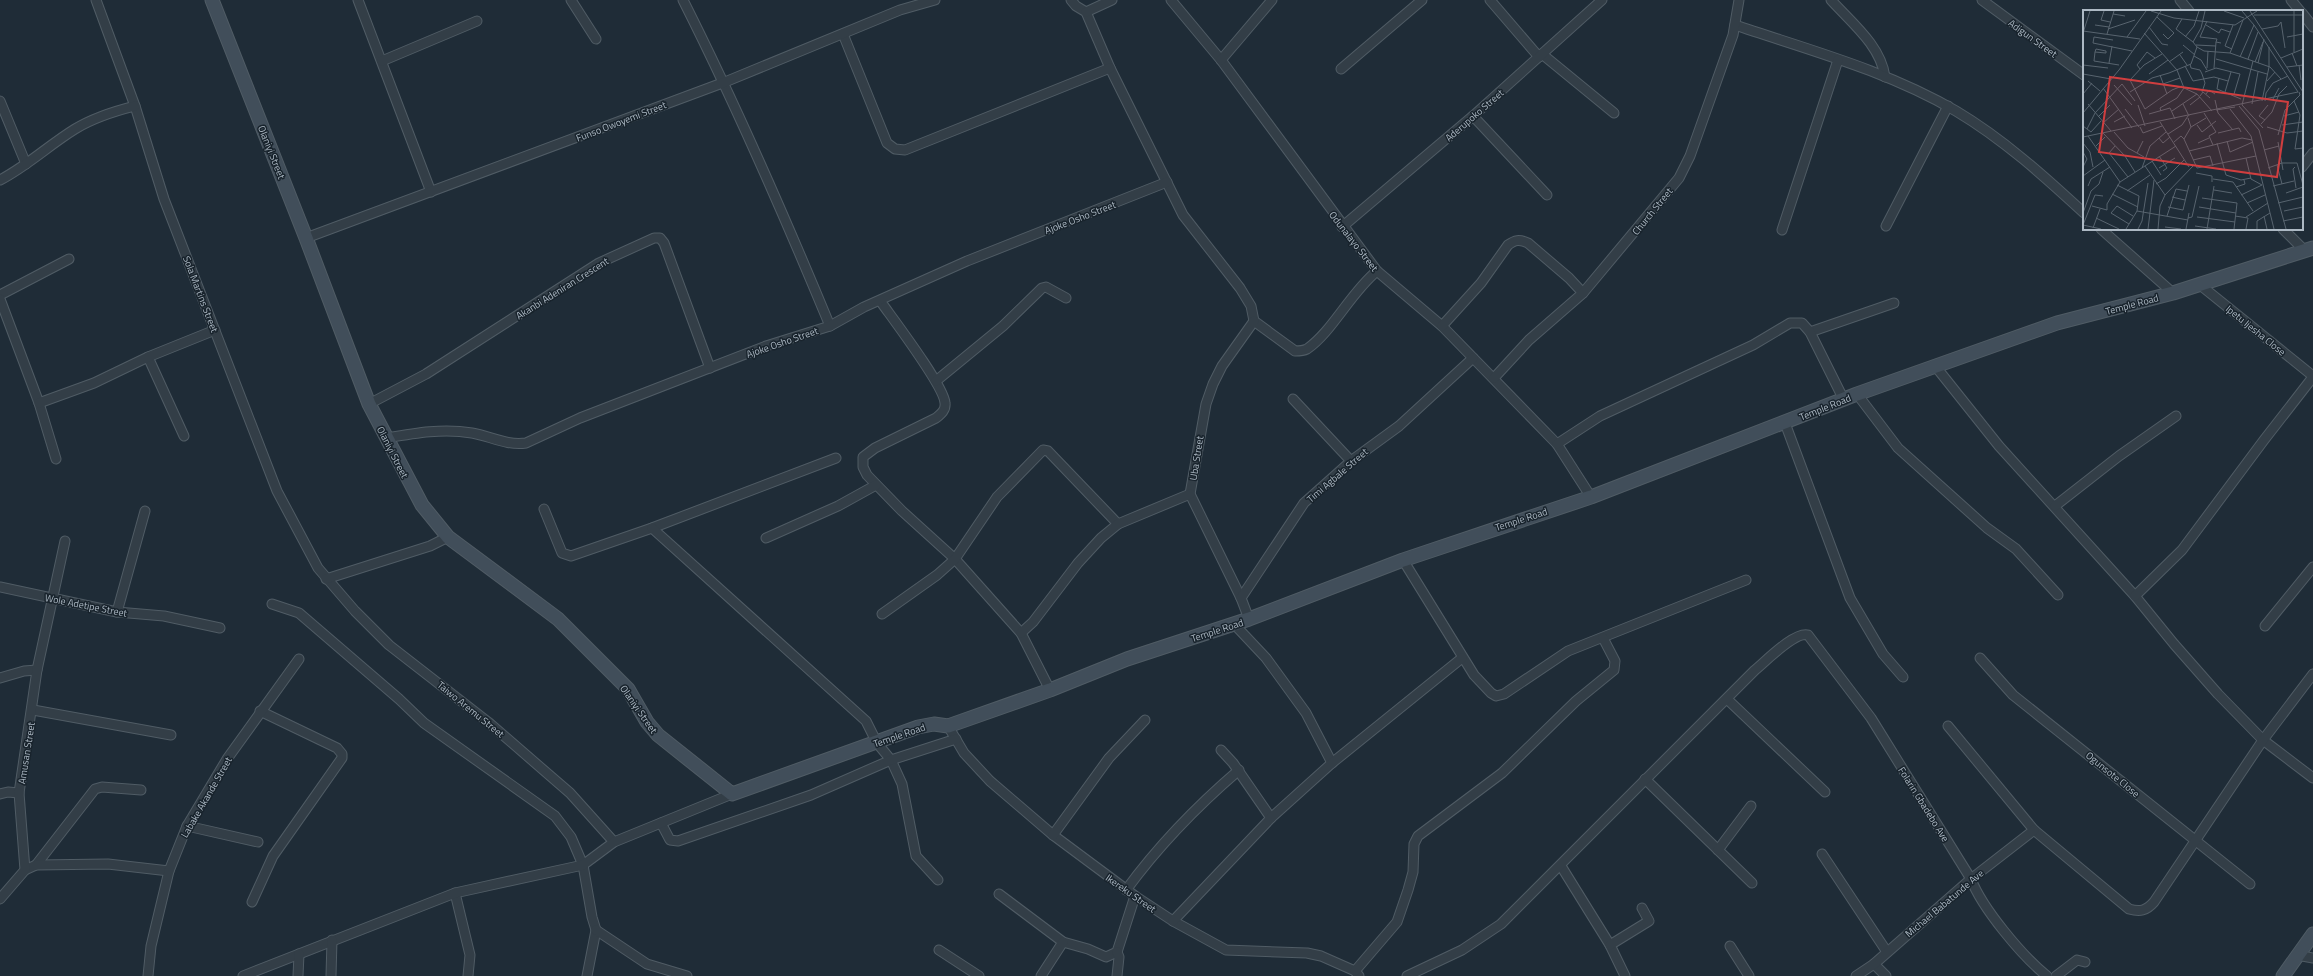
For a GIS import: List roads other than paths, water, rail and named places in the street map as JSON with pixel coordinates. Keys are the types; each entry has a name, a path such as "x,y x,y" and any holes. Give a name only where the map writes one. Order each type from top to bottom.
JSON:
{"street":[{"name":"Sola Martins Street","path":"96,0 135,106 164,199 277,492 318,568 326,578"},
{"name":"Olaniyi Street","path":"212,0 306,238 369,404 422,505 448,537 558,619 628,689 647,722 658,735 732,794"},
{"path":"358,0 431,192"},
{"path":"571,0 596,39"},
{"path":"684,0 725,82 785,217 830,326"},
{"name":"Funso Owoyemi Street","path":"306,238 725,82 900,10 935,0"},
{"path":"1071,0 1076,6 1086,12 1110,68 1183,215 1210,247 1251,306 1254,321 1295,351 1306,349 1323,333 1366,280 1377,271"},
{"path":"1086,12 1112,0"},
{"name":"Odunalayo Street","path":"1171,0 1221,60 1342,226 1377,271 1442,326 1557,444 1591,497"},
{"path":"1221,60 1272,0"},
{"path":"1341,69 1422,0"},
{"path":"1490,0 1540,55 1614,113"},
{"name":"Aderupoko Street","path":"1342,226 1473,116 1602,0"},
{"name":"Church Street","path":"1494,378 1529,340 1583,293 1679,178 1690,156 1735,25 1739,0"},
{"path":"1831,0 1876,50 1883,63 1885,77"},
{"name":"Adigun Street","path":"1982,0 2083,75"},
{"path":"2180,0 2189,10"},
{"path":"2291,0 2299,10"},
{"path":"2303,14 2313,26"},
{"path":"382,61 477,21"},
{"path":"1735,25 1885,77 1948,106 1983,128 2021,156 2083,212"},
{"path":"843,34 886,143 895,149 905,150 1110,68"},
{"path":"1782,230 1838,60"},
{"path":"0,101 26,164"},
{"path":"0,180 26,164 76,128 116,110 135,106"},
{"path":"1886,226 1948,106"},
{"path":"1473,116 1547,195"},
{"path":"2303,166 2313,153"},
{"name":"Ajoke Osho Street","path":"386,438 439,430 471,433 517,444 526,443 580,418 766,346 830,326 864,307 880,302 967,261 1167,182"},
{"path":"2102,230 2173,293"},
{"path":"2284,230 2309,250"},
{"name":"Akanbi Adeniran Crescent","path":"369,404 426,374 600,263 654,238 660,238 664,243 710,368"},
{"path":"1442,326 1481,283 1508,245 1520,239 1528,243 1569,278 1583,293"},
{"name":"Temple Road","path":"732,794 918,727 934,724 948,726 1050,690 1127,659 1249,619 1402,560 1591,497 1857,394 2057,324 2173,293 2309,250"},
{"path":"0,295 69,260"},
{"name":"Ipetu Ijesha Close","path":"2199,284 2313,377"},
{"path":"936,381 1003,326 1042,288 1046,287 1066,298"},
{"path":"0,299 38,403 56,459"},
{"path":"880,302 936,381 946,403 943,412 936,418 875,448 863,457 863,467 867,475 876,485 955,559 1021,633 1050,690"},
{"path":"1810,332 1894,303"},
{"name":"Uba Street","path":"1241,598 1190,494 1206,404 1213,384 1222,366 1254,321"},
{"path":"1557,444 1600,416 1753,345 1790,323 1802,323 1810,332 1844,400"},
{"path":"38,403 94,383 148,357 215,330"},
{"path":"148,357 184,436"},
{"name":"Timi Agbale Street","path":"1241,598 1304,503 1351,461 1399,426 1473,358"},
{"path":"1936,367 1999,446 2135,596 2174,644 2263,740 2313,778"},
{"path":"2135,596 2182,550 2313,377"},
{"path":"1857,394 1898,448 1987,528 2016,549 2058,595"},
{"path":"1293,399 1351,461"},
{"path":"2055,506 2119,456 2176,416"},
{"path":"1785,423 1850,598 1883,654 1903,677"},
{"path":"882,614 937,575 955,559 997,497 1043,450 1048,451 1118,524"},
{"path":"544,509 562,553 566,556 585,552 652,528 836,458"},
{"path":"766,538 838,506 876,485"},
{"path":"1021,633 1033,622 1078,563 1100,538 1118,524 1190,494"},
{"path":"117,612 146,511"},
{"path":"652,528 866,721 877,743 891,760 902,784 916,856 938,880"},
{"path":"326,578 430,546 448,537"},
{"name":"Amusan Street","path":"25,870 19,793 33,710 37,670 65,541"},
{"path":"1402,560 1462,658 1474,675 1491,693 1496,696 1504,694 1568,651 1746,580"},
{"path":"2265,626 2313,567"},
{"name":"Taiwo Aremu Street","path":"326,578 388,645 511,742 570,793 612,843"},
{"name":"Wole Adetipe Street","path":"0,587 117,612 164,616 220,628"},
{"path":"1241,598 1249,619"},
{"path":"272,604 299,613 399,699 424,723 555,816 571,837 586,863 592,917 596,930 587,976"},
{"path":"1234,624 1266,658 1306,713 1332,763"},
{"name":"Folarin Gbadebo Ave","path":"1727,699 1755,670 1794,638 1801,635 1808,635 1871,718 1971,879 1976,894 2026,956 2047,976"},
{"path":"1357,974 1397,922 1413,872 1414,844 1418,836 1502,773 1576,701 1614,670 1615,661 1603,638"},
{"path":"1173,921 1271,818 1332,763 1462,658"},
{"name":"Ogunsote Close","path":"1980,658 2013,695 2250,884"},
{"name":"Labake Akande Street","path":"148,976 150,946 169,871 187,826 227,759 260,711 299,659"},
{"path":"0,678 24,671 37,670"},
{"path":"1948,726 2034,830 2129,909 2138,912 2148,909 2154,902 2263,740 2313,674"},
{"path":"1407,976 1462,950 1501,924 1561,866 1645,779 1727,699 1824,792"},
{"path":"33,710 171,735"},
{"path":"252,902 273,856 342,758 342,754 337,748 260,711"},
{"path":"1053,835 1109,758 1145,720"},
{"name":"Ikereku Street","path":"948,726 964,752 990,781 1053,835 1126,890 1173,921 1226,950 1307,953 1333,960 1357,974"},
{"path":"661,823 670,840 678,841 811,795 891,760 956,738"},
{"path":"1221,750 1239,770 1271,818"},
{"path":"1126,890 1147,861 1187,818 1239,770"},
{"path":"1645,779 1752,883"},
{"path":"36,865 95,790 102,787 141,790"},
{"path":"0,794 8,792 19,793"},
{"path":"243,976 455,893 586,863 612,843 732,794"},
{"path":"1718,850 1751,806"},
{"path":"187,826 258,842"},
{"name":"Michael Babatunde Ave","path":"1856,976 1874,964 1971,879 2034,830"},
{"path":"1822,854 1886,952"},
{"path":"0,899 25,870 36,865 108,864 169,871"},
{"path":"1561,866 1610,945 1626,976"},
{"path":"455,893 470,955 468,976"},
{"path":"999,894 1063,942 1088,949 1106,957 1117,952 1135,896"},
{"path":"1610,945 1648,921 1642,908"},
{"path":"596,930 647,964 687,976"},
{"path":"2283,976 2313,934"},
{"path":"331,976 332,940"},
{"path":"1041,976 1063,942"},
{"path":"1730,946 1749,976"},
{"path":"939,950 979,976"},
{"path":"1117,952 1120,957 1117,976"},
{"path":"298,976 299,954"},
{"path":"2297,955 2313,958"},
{"path":"2056,976 2074,962 2080,960 2085,962"},
{"path":"1874,964 1886,976"}]}
